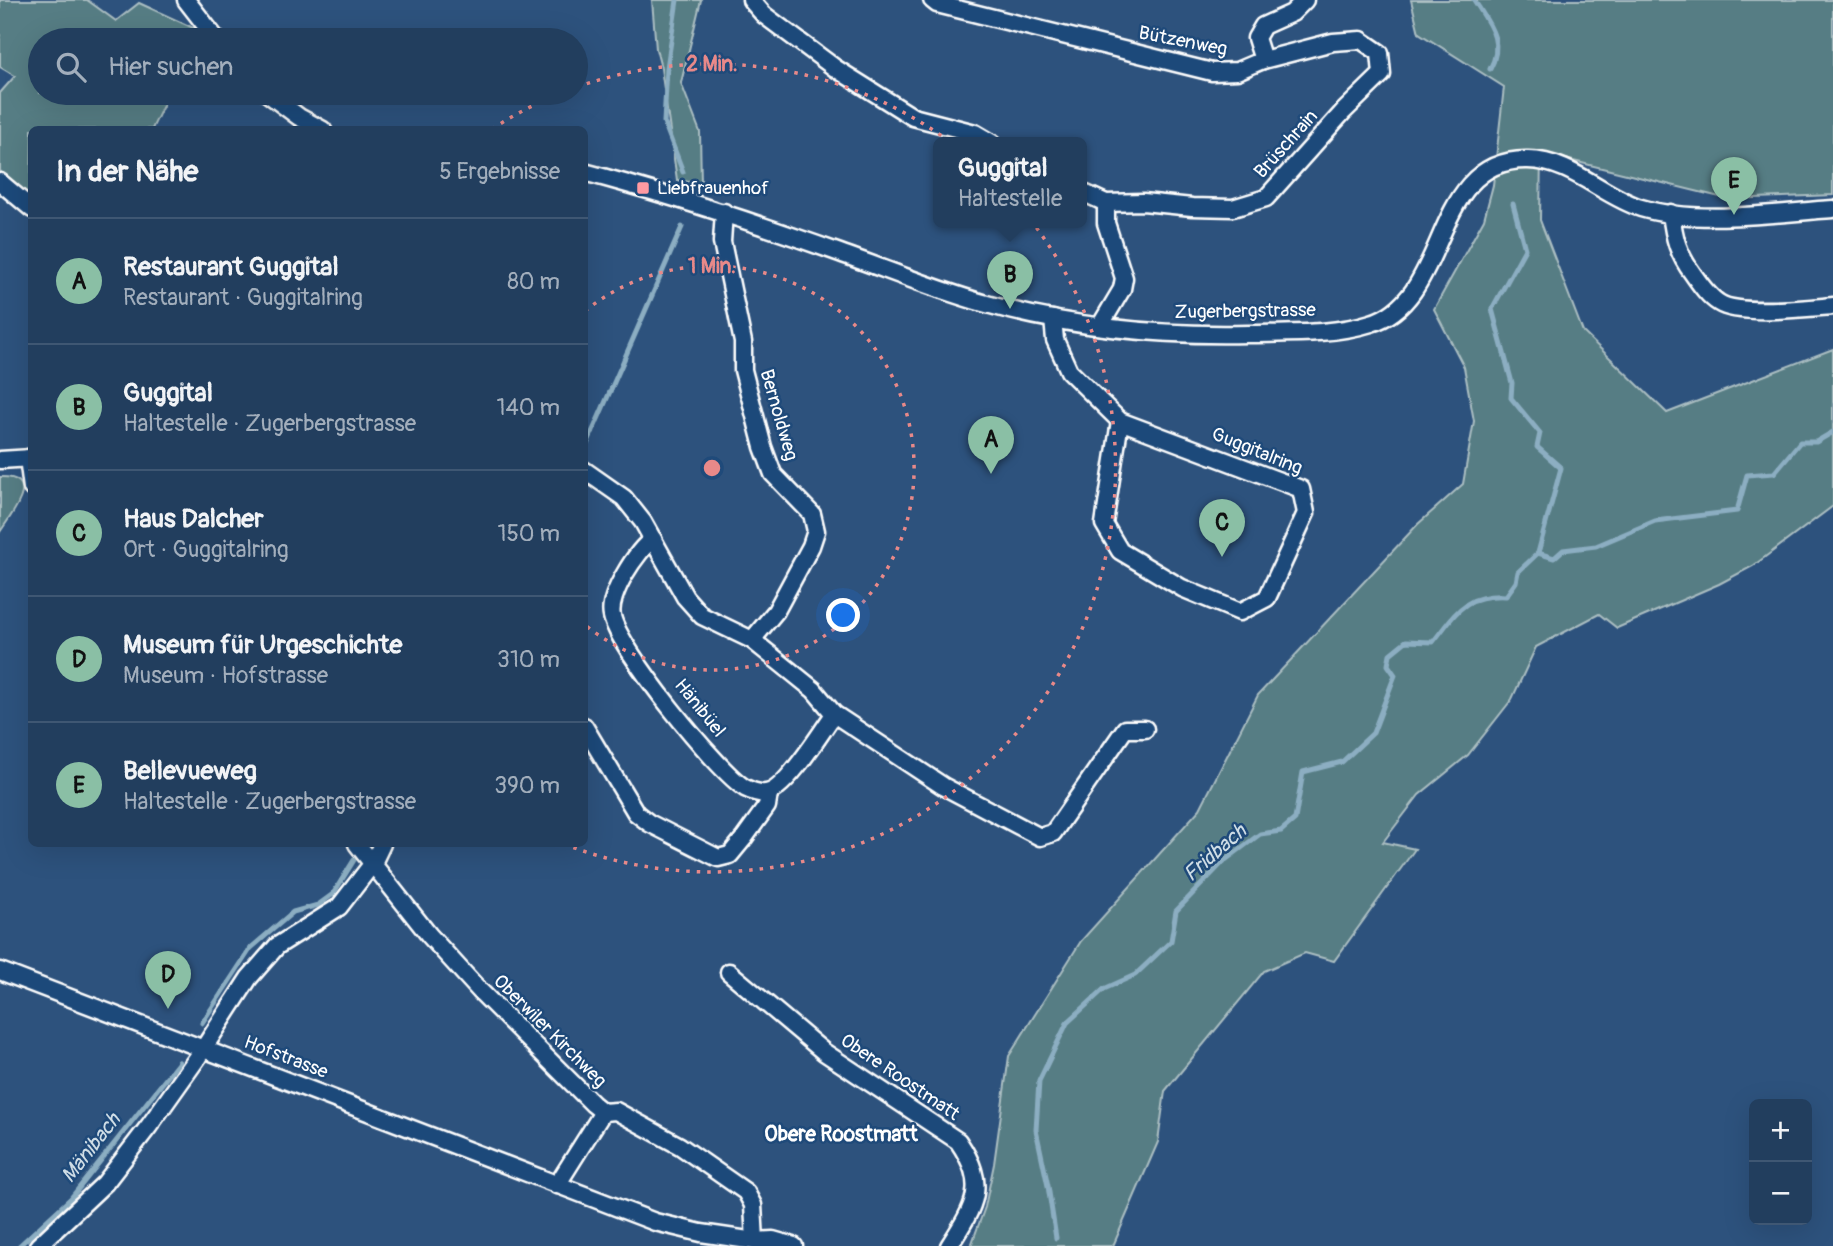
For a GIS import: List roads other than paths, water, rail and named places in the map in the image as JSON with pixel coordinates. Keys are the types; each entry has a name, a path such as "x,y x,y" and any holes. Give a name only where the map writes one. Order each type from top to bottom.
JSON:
{"street":[{"path":"187,0 208,28"},
{"path":"751,0 764,15 835,68 913,117 982,137"},
{"name":"Bützenweg","path":"932,0 937,4 1212,72 1237,71 1263,60"},
{"path":"1263,60 1256,38 1263,26 1292,13 1305,0"},
{"name":"Brüschrain","path":"1107,203 1143,202 1233,208 1266,198 1343,112 1382,74 1380,53 1361,40 1333,42 1263,60"},
{"path":"283,105 316,126"},
{"name":"Zugerbergstrasse","path":"588,174 724,212 986,304 1100,326 1172,333 1233,335 1323,331 1376,322 1389,316 1407,301 1420,282 1447,220 1472,182 1490,169 1505,163 1529,160 1559,166 1624,202 1671,213 1734,215 1833,209"},
{"path":"0,182 28,206"},
{"path":"1087,194 1107,203 1106,223 1124,278 1122,289 1100,326"},
{"name":"Bernoldweg","path":"724,212 722,242 743,342 743,370 763,447 773,474 812,514 816,530 811,547 776,611 752,640"},
{"path":"1671,213 1674,240 1688,267 1705,290 1720,304 1777,310 1833,306"},
{"name":"Guggitalring","path":"1053,319 1055,340 1069,371 1121,421 1301,489 1306,513 1267,598 1240,612 1182,588 1120,551 1104,524 1121,421"},
{"path":"0,460 28,458"},
{"path":"588,472 624,498 653,539 685,597 702,616 752,640 814,690 834,714 943,786 1040,837 1053,833 1125,729 1145,729"},
{"name":"Hänibüel","path":"653,539 642,546 615,594 611,615 627,646 687,730 744,787 759,793 769,793"},
{"path":"588,733 636,813 649,823 718,858 730,855 744,838 767,806 769,793 784,781 834,714"},
{"name":"Oberwiler Kirchweg","path":"360,847 429,935 471,982 603,1112 616,1111 680,1146 746,1192 753,1205 759,1244"},
{"path":"38,1246 105,1183 205,1048 249,978 277,946 339,907 373,863 381,847"},
{"name":"Hofstrasse","path":"0,971 655,1222 759,1244 773,1241 794,1246"},
{"name":"Obere Roostmatt","path":"729,972 824,1052 958,1141 972,1162 977,1184 972,1205 949,1246"},
{"path":"557,1185 603,1112"}],"waterway":[{"name":"Mänibach","path":"677,0 667,68 664,122 683,172"},
{"path":"1474,0 1493,33 1496,50 1490,69"},
{"name":"Fridbach","path":"1056,1238 1036,1130 1039,1081 1067,1023 1104,989 1135,975 1171,941 1176,911 1224,861 1260,834 1281,831 1295,819 1303,772 1342,762 1373,733 1395,675 1388,665 1390,654 1406,641 1433,642 1456,614 1471,602 1480,598 1506,596 1516,582 1518,572 1538,553 1561,468 1537,447 1540,433 1511,398 1512,383 1492,309 1525,249 1513,204"},
{"name":"Mänibach","path":"588,442 682,227"},
{"path":"1538,553 1554,558 1563,550 1596,546 1655,521 1737,511 1747,475 1774,473 1800,442 1816,442 1833,432"},
{"name":"Mänibach","path":"202,1023 251,948 293,912 318,905 333,894 354,860"},
{"name":"Mänibach","path":"19,1246 71,1198 179,1062"}],"place":[{"name":"Liebfrauenhof","path":"643,188"},
{"name":"Bellevueweg","path":"1734,215"},
{"name":"Guggital","path":"1010,309"},
{"name":"Restaurant Guggital","path":"991,474"},
{"name":"Haus Dalcher","path":"1222,557"},
{"name":"Museum für Urgeschichte","path":"168,1009"}],"district":[{"name":"Obere Roostmatt","path":"841,1134"}]}
